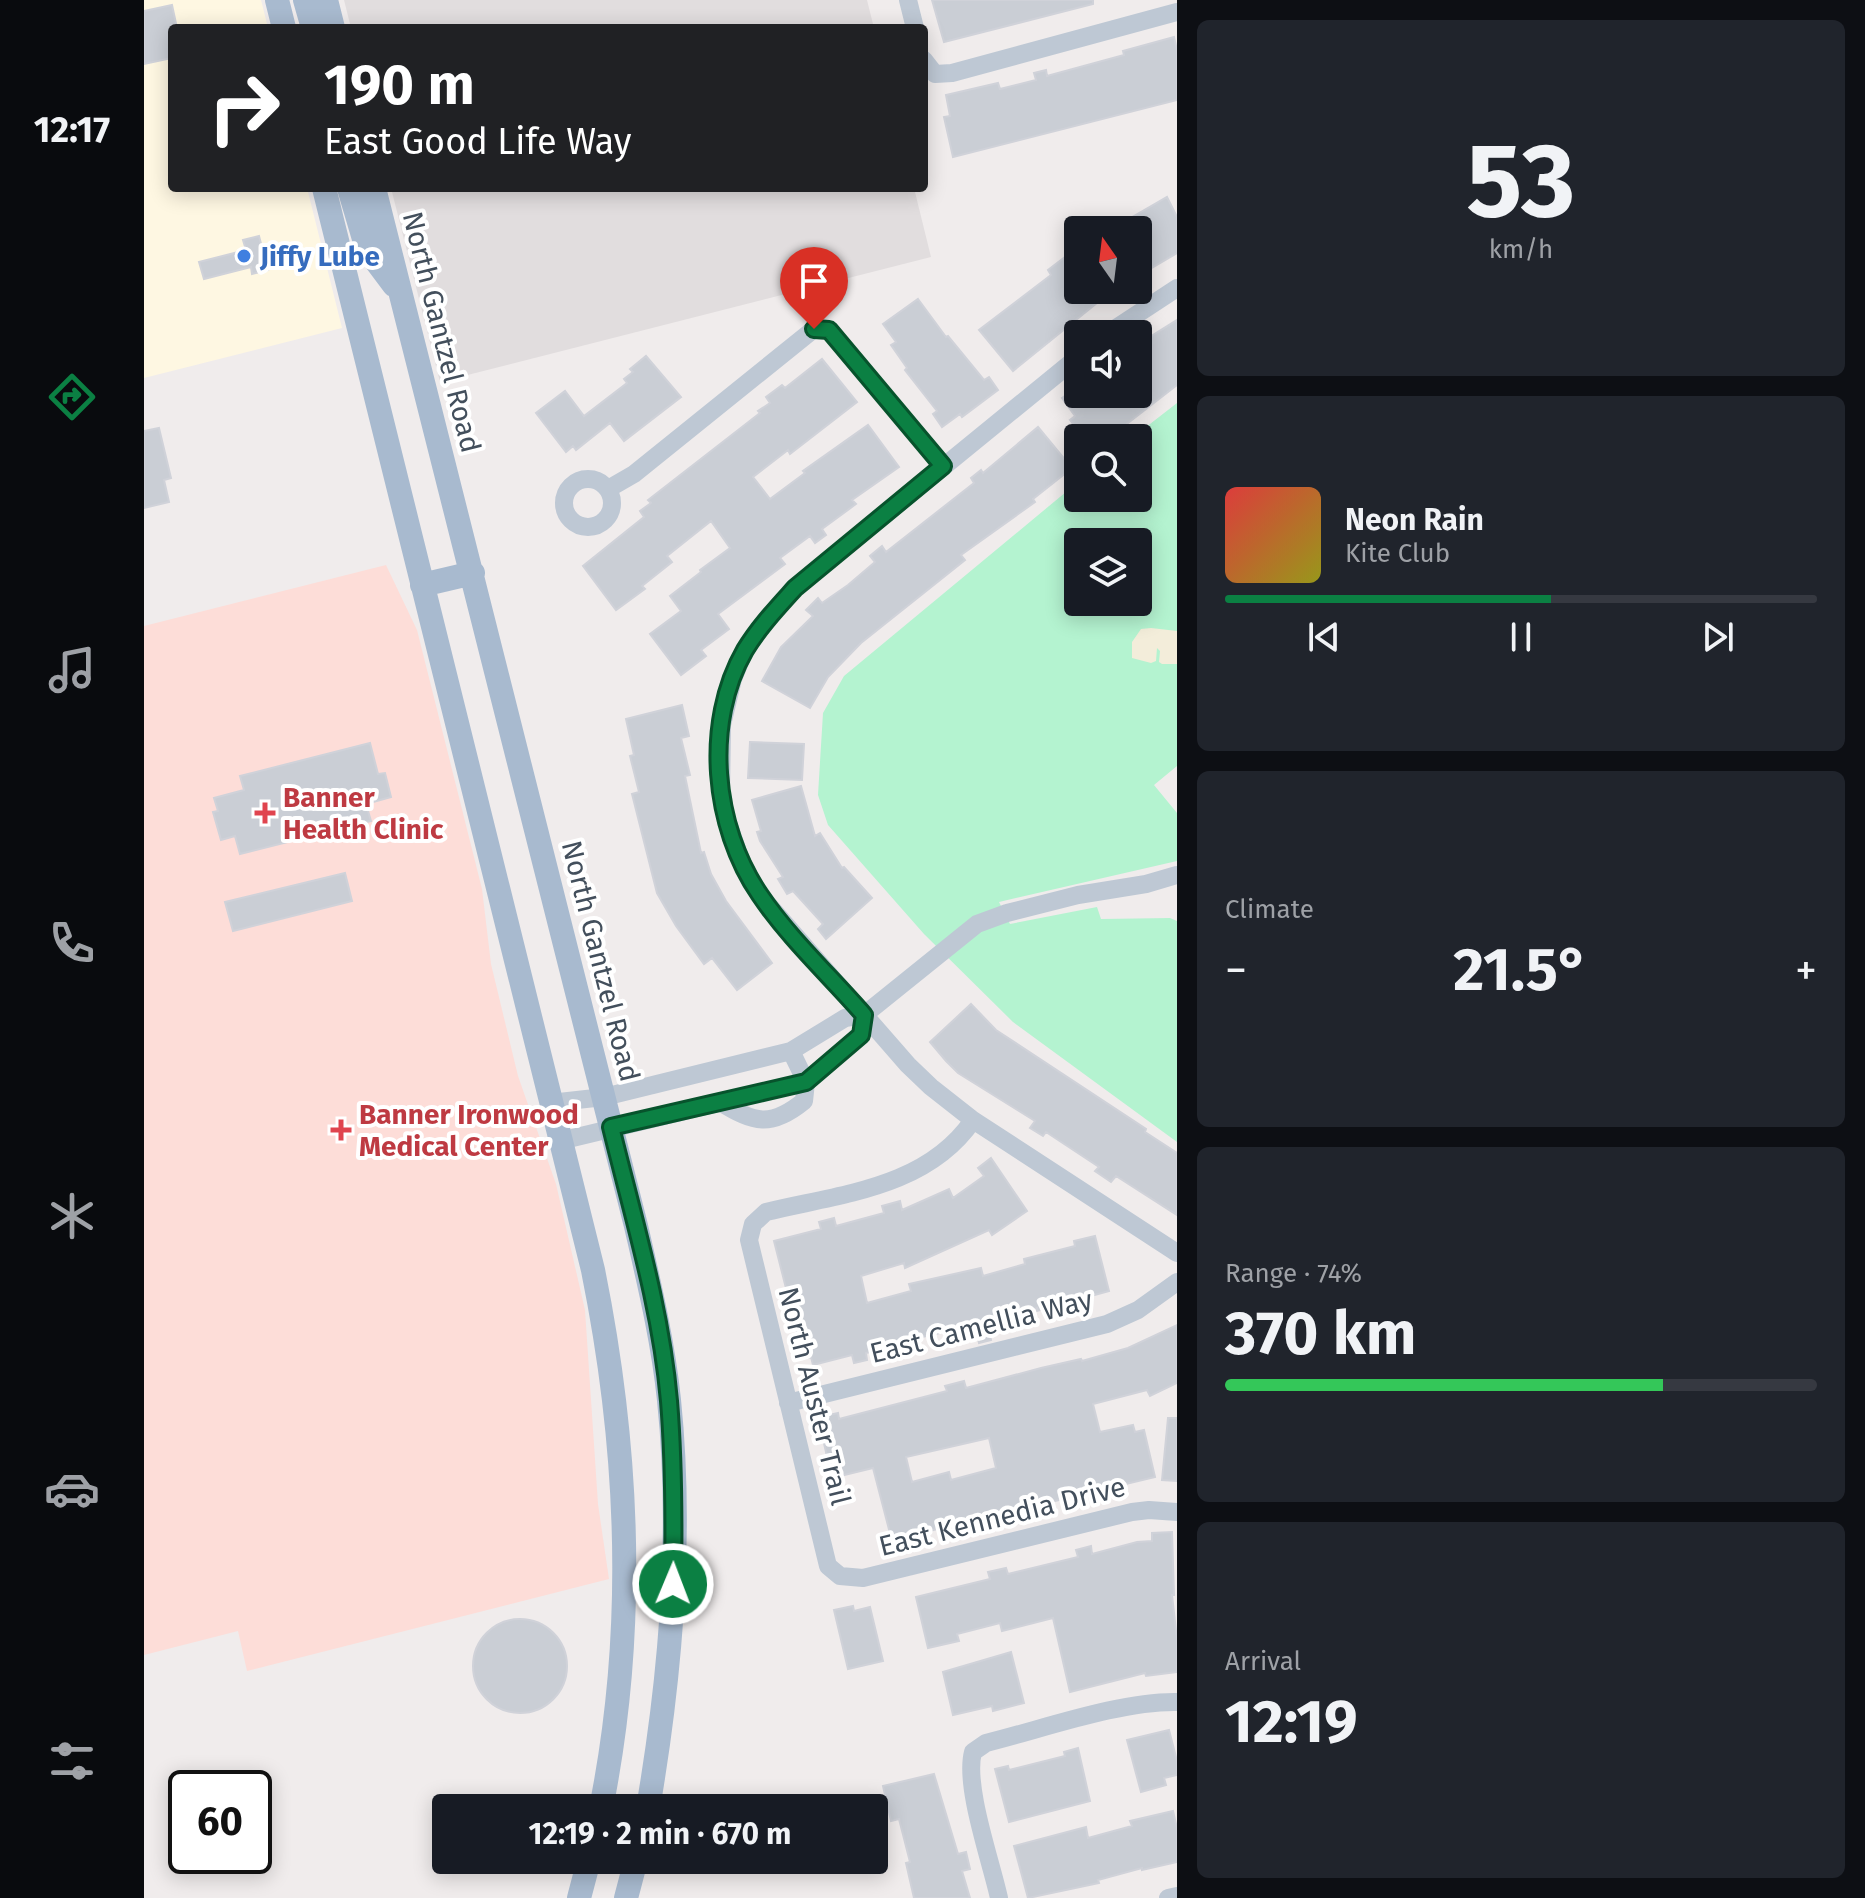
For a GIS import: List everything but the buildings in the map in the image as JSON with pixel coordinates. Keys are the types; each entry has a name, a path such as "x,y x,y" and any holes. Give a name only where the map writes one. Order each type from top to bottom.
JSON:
{"main road":[{"path":"277,0 283,24"},
{"path":"305,0 312,24"},
{"path":"326,0 332,24"},
{"path":"325,192 608,1343 623,1483 625,1554 623,1633 603,1794"},
{"path":"350,192 367,249 403,297"},
{"name":"North Gantzel Road","path":"375,192 604,1097 657,1322 669,1399 673,1460 673,1584 664,1708 650,1794"},
{"path":"422,585 473,573"},
{"path":"579,1898 585,1874"},
{"path":"626,1898 632,1874"}],"street":[{"path":"908,0 914,24"},
{"path":"930,67 952,73 1177,12"},
{"path":"1128,320 1177,288"},
{"path":"608,489 634,474 814,329 829,330 943,466"},
{"path":"1064,368 795,588 775,609 744,652 733,679 722,725 721,792 731,836 758,893 908,1065 973,1120 1177,1253"},
{"path":"550,1103 604,1097 791,1051 845,1018 864,1015 977,924 1078,895 1146,884 1177,875"},
{"path":"560,1141 806,1082 861,1035 864,1015"},
{"path":"720,1102 740,1115 758,1121 788,1113 804,1101 806,1082 791,1051"},
{"name":"North Auster Trail","path":"840,1576 828,1566 749,1240 753,1224 766,1212 889,1183 914,1173 960,1140 973,1120"},
{"name":"East Camellia Way","path":"788,1403 1107,1324 1138,1310 1177,1282"},
{"name":"East Kennedia Drive","path":"840,1576 863,1578 1132,1512 1177,1512"},
{"path":"999,1898 973,1790 969,1765 973,1752 986,1743 1122,1709 1155,1702 1177,1702"},
{"path":"1168,1898 1177,1896"}],"shaded area":[{"path":"144,0 261,0 267,24 168,24 168,192 308,192 342,328 144,378"},
{"path":"344,0 867,0 873,24 350,24"},
{"path":"392,192 915,192 931,257 440,382"},
{"name":"Banner Ironwood Medical Center","path":"386,565 417,630 482,889 491,964 518,1076 556,1184 585,1310 598,1504 609,1579 247,1671 238,1631 144,1655 144,626"}],"green space":[{"path":"1177,403 1177,766 1154,785 1177,813 1177,861 999,902 1010,924 1097,907 1101,919 1170,918 1177,921 1177,1142 1013,1022 924,934 828,825 818,795 823,713 844,676 1064,494 1064,512 1152,512 1150,424"}],"sand":[{"path":"1141,629 1177,631 1177,664 1159,662 1160,651 1157,648 1156,661 1151,663 1132,658 1132,642"}],"place":[{"name":"Jiffy Lube","path":"244,256"},
{"name":"Banner Health Clinic","path":"265,813"},
{"name":"Banner Ironwood Medical Center","path":"341,1130"}],"route":[{"path":"673,1584 673,1460 669,1399 651,1292 611,1127 806,1082 861,1035 864,1015 758,893 740,858 731,836 721,792 722,725 733,679 744,652 775,609 795,588 943,466 829,330 814,329"}]}
